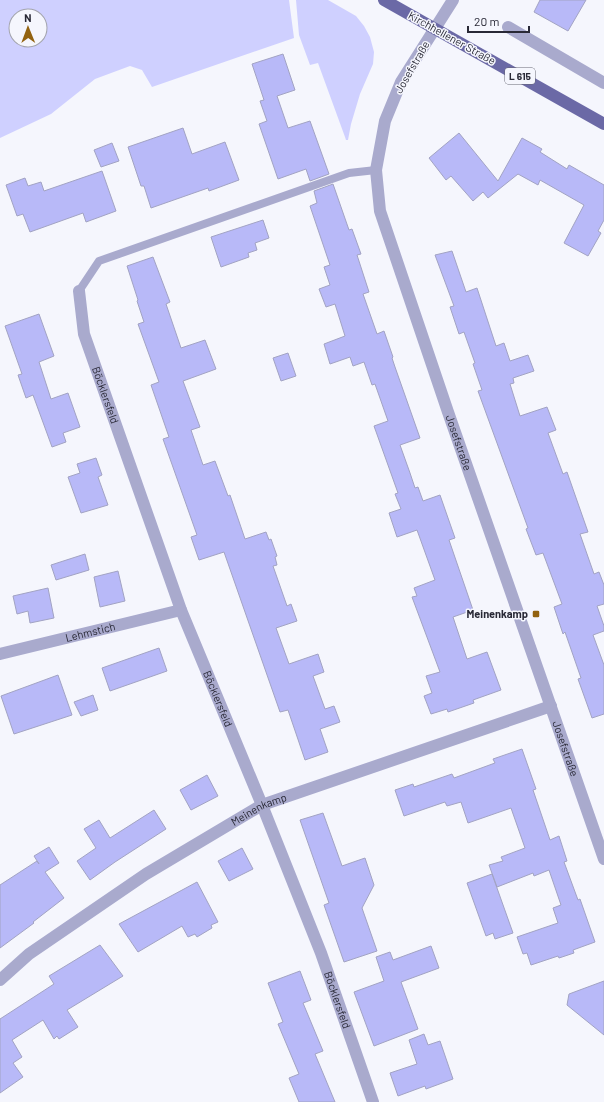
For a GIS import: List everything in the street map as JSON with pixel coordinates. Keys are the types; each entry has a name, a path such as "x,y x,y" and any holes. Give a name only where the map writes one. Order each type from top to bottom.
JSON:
{"main road":[{"name":"Kirchhellener Straße","path":"384,0 604,124"}],"street":[{"name":"Josefstraße","path":"453,0 401,82 385,121 376,170 380,211 604,859"},
{"path":"508,27 604,83"},
{"name":"Böcklersfeld","path":"79,291 84,334 181,610 262,805 321,953 372,1102"},
{"name":"Lehmstich","path":"0,654 181,610"},
{"name":"Meinenkamp","path":"0,980 29,954 146,874 262,805 551,706"}],"lane":[{"path":"79,291 99,261 349,173 376,170"}],"shaded area":[{"path":"0,0 289,0 294,38 152,87 142,70 130,66 95,79 51,114 0,138"},
{"path":"296,0 328,0 356,16 370,37 374,52 373,64 360,94 348,140 346,140 318,63 310,65 299,35"}],"building":[{"path":"540,0 586,0 568,31 534,12"},
{"path":"283,54 295,90 277,96 288,128 310,121 329,174 310,181 306,169 278,179 259,124 267,121 260,101 264,100 252,64"},
{"path":"183,128 192,154 225,142 239,180 209,191 208,188 151,208 144,186 141,186 128,147"},
{"path":"459,133 498,181 522,138 542,149 540,152 567,169 569,165 604,185 604,220 598,231 601,233 588,256 564,243 584,205 540,180 538,185 518,174 488,198 483,192 473,201 451,176 446,180 429,158"},
{"path":"112,143 119,161 101,167 94,150"},
{"path":"102,171 116,211 86,222 83,213 30,232 23,214 17,216 6,185 25,178 28,186 41,182 44,191"},
{"path":"333,184 349,230 352,229 361,254 357,255 369,292 363,294 377,334 384,331 420,438 400,445 415,488 418,487 423,501 440,495 455,538 449,540 473,610 453,617 467,659 487,652 501,690 473,700 474,703 448,712 447,709 431,714 424,696 432,693 426,676 440,672 412,597 417,596 414,588 435,580 417,530 397,537 389,513 401,509 395,494 398,493 374,426 388,421 375,384 372,385 364,362 353,366 350,357 330,364 324,344 345,336 335,304 326,307 319,289 330,285 324,267 330,265 310,206 317,203 314,191"},
{"path":"263,220 269,238 255,243 257,250 248,253 249,257 221,267 211,237"},
{"path":"452,251 466,292 477,288 496,346 504,343 510,361 528,355 534,371 513,378 514,383 510,384 520,416 547,407 556,430 548,433 563,474 567,472 588,532 580,534 594,574 599,572 604,585 604,604 597,606 604,626 604,631 593,635 604,665 604,714 592,718 578,679 581,678 565,632 563,634 554,607 562,604 543,553 536,555 526,529 528,528 478,391 482,390 473,364 475,363 464,332 459,334 450,307 454,306 435,255"},
{"path":"153,257 170,302 166,304 181,348 205,340 216,369 183,381 200,427 191,430 203,465 215,461 228,496 230,495 245,539 266,532 269,540 271,539 277,556 275,557 277,565 273,566 287,606 291,604 297,621 276,628 289,664 318,654 324,672 313,676 325,709 334,706 340,722 320,729 328,752 305,760 288,710 280,712 224,552 199,560 191,537 197,535 163,439 169,437 151,385 159,382 138,324 144,322 127,266"},
{"path":"39,314 54,356 39,362 51,399 68,393 80,427 63,433 66,442 52,447 33,395 26,398 18,375 22,374 5,326"},
{"path":"288,353 296,376 281,381 273,358"},
{"path":"96,458 102,475 98,477 108,505 81,513 68,477 80,473 77,464"},
{"path":"85,554 89,570 56,580 51,565"},
{"path":"118,571 125,601 100,607 94,577"},
{"path":"48,588 54,618 30,623 28,611 17,614 13,596"},
{"path":"159,648 167,671 110,691 102,668"},
{"path":"58,675 72,715 14,734 1,696"},
{"path":"93,695 98,710 81,716 74,702"},
{"path":"522,749 536,789 533,790 550,840 559,836 567,861 564,862 578,900 580,899 595,942 573,950 574,953 559,958 558,956 531,965 527,953 523,954 517,937 558,923 553,908 561,905 549,870 534,876 533,873 497,887 489,865 503,861 501,857 525,848 511,808 468,823 461,802 447,806 445,802 404,816 395,790 413,784 414,787 452,774 454,778 495,763 493,759"},
{"path":"207,775 218,796 191,810 180,790"},
{"path":"154,810 166,829 90,880 77,861 96,848 84,829 99,820 110,838"},
{"path":"323,813 342,866 365,858 374,885 362,908 377,951 344,962 324,905 329,903 300,820"},
{"path":"49,847 59,863 45,872 64,898 33,922 34,923 0,948 0,885 37,861 39,864 34,856"},
{"path":"242,848 253,869 229,881 218,861"},
{"path":"492,874 513,933 495,939 493,933 486,936 467,883"},
{"path":"197,882 218,922 211,925 212,928 197,937 195,934 188,937 182,926 138,952 119,924"},
{"path":"100,945 123,976 67,1010 78,1027 59,1039 57,1036 54,1039 43,1020 12,1040 22,1057 13,1063 23,1077 0,1093 0,1019 54,984 49,976"},
{"path":"431,946 439,968 401,982 418,1029 374,1046 354,992 384,981 376,957 390,952 393,960"},
{"path":"300,971 311,1000 303,1003 323,1051 315,1054 335,1102 299,1102 289,1078 299,1074 278,1024 283,1022 268,983"},
{"path":"604,981 604,1035 567,1005 569,994"},
{"path":"424,1034 428,1045 440,1041 453,1079 426,1089 425,1086 398,1096 390,1073 417,1064 409,1040"}],"place":[{"name":"Meinenkamp","path":"536,614"}]}
